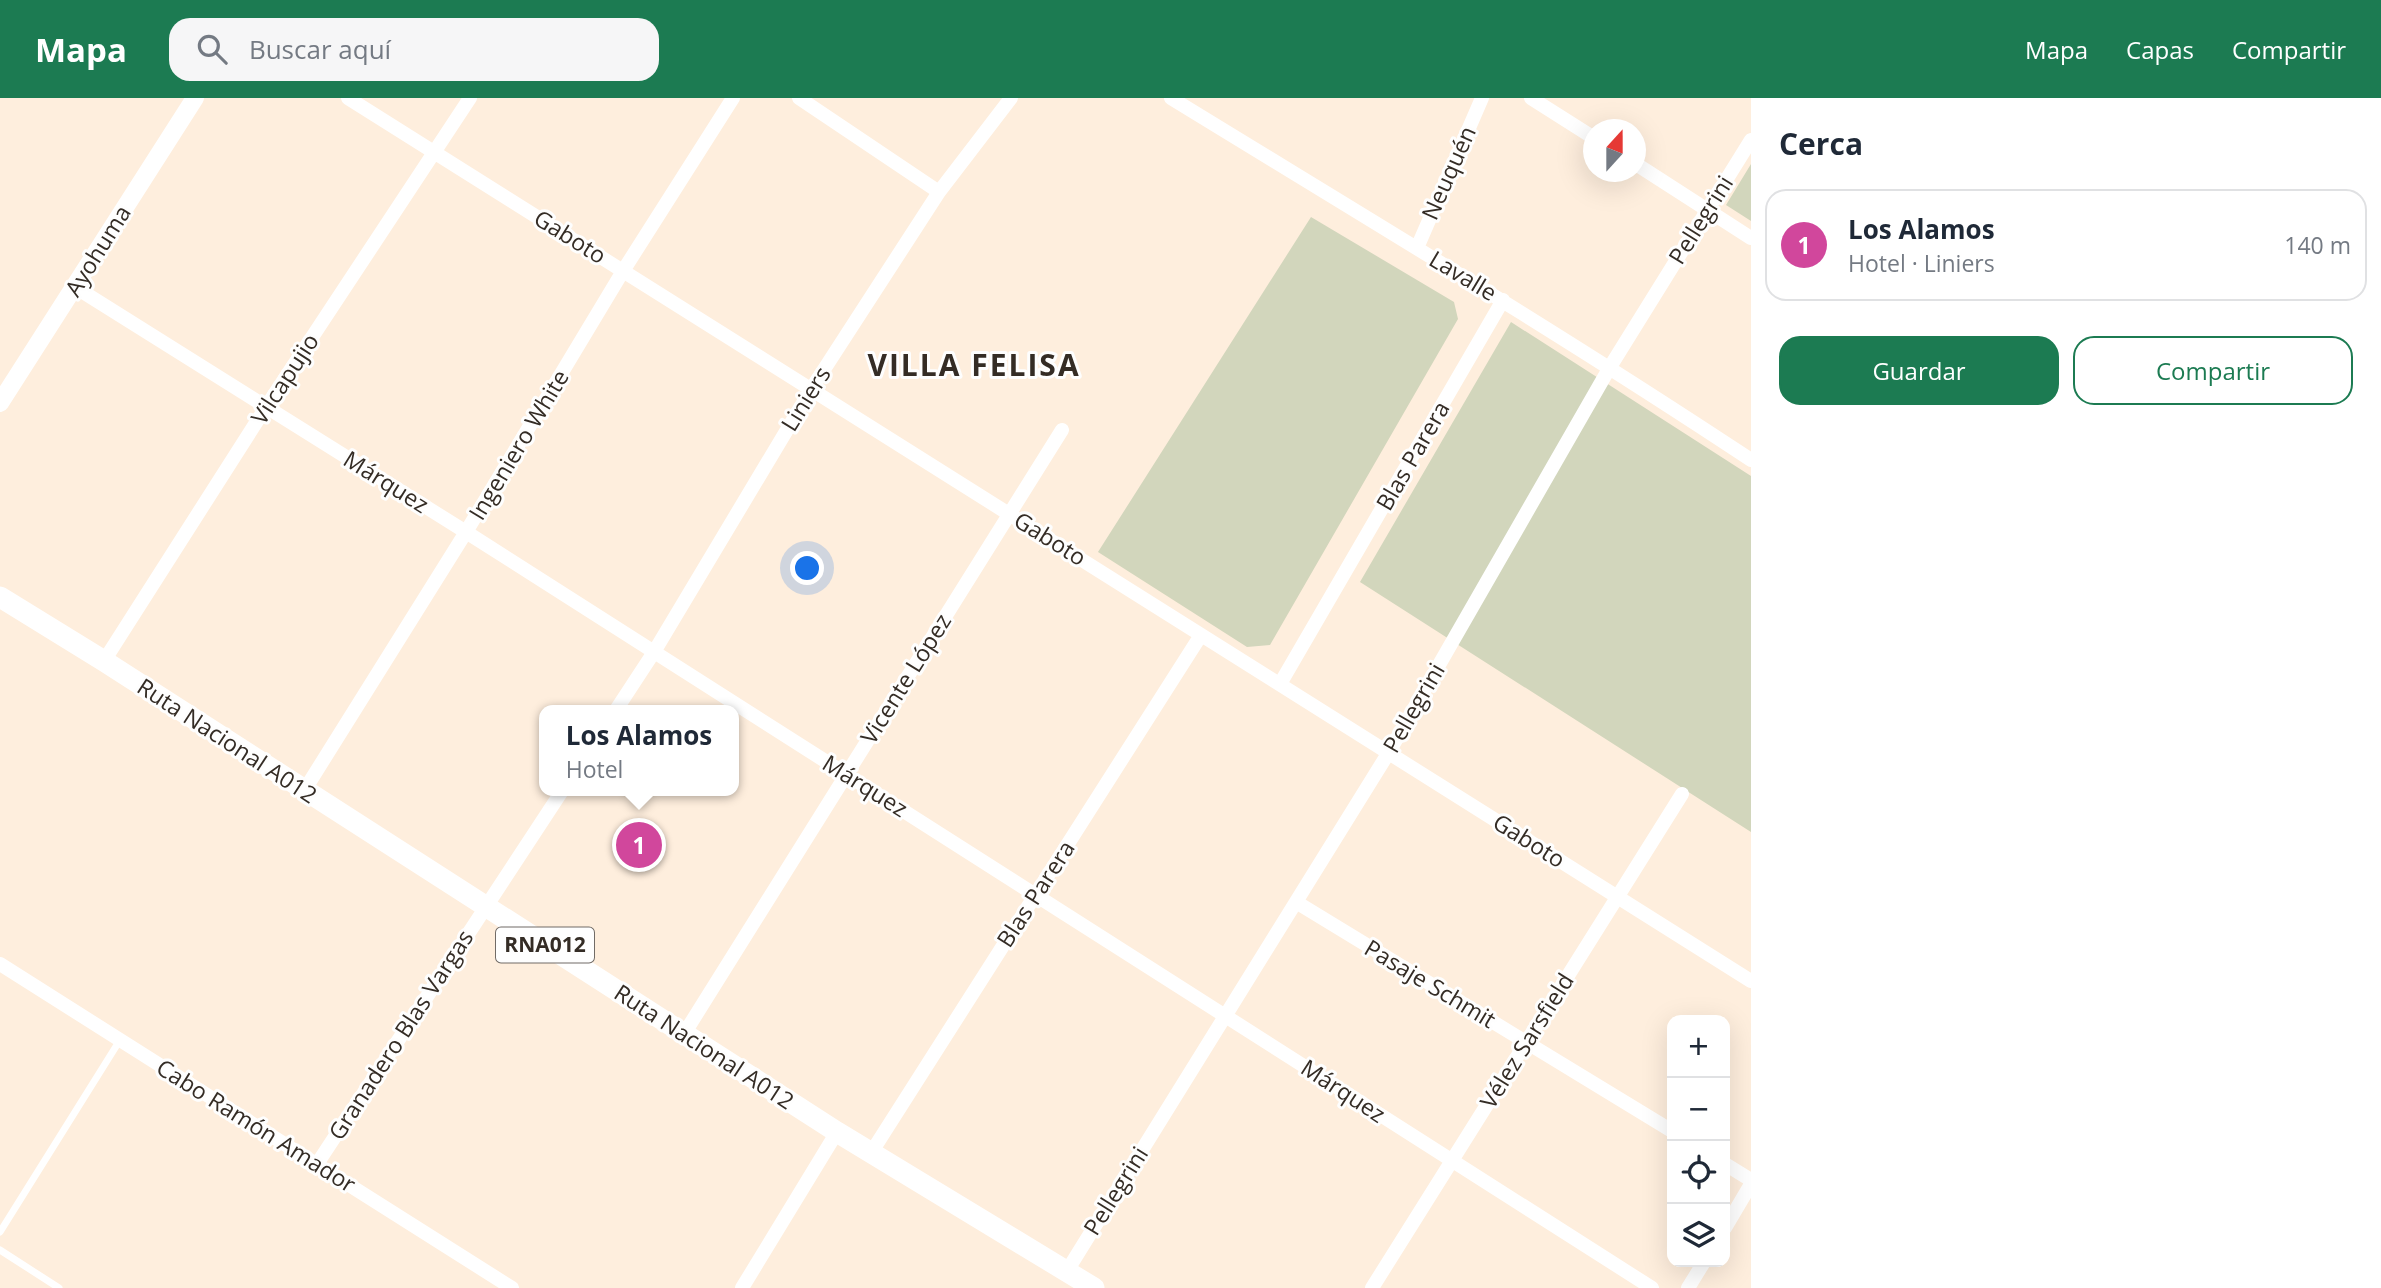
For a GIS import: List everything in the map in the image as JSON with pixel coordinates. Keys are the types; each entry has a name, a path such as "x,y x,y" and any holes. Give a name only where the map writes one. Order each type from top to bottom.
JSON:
{"main road":[{"name":"Ruta Nacional A012","path":"0,597 837,1132 1094,1288"}],"street":[{"name":"Ayohuma","path":"0,403 195,98"},
{"name":"Gaboto","path":"348,98 1751,981"},
{"name":"Vilcapujio","path":"104,661 266,407 470,98"},
{"name":"Ingeniero White","path":"304,791 466,532 623,271 733,98"},
{"path":"799,98 939,192"},
{"name":"Liniers","path":"619,705 654,652 811,388 939,192 1011,98"},
{"name":"Lavalle","path":"1171,98 1503,300 1751,460"},
{"name":"Neuquén","path":"1417,248 1482,98"},
{"path":"1531,98 1583,131"},
{"name":"Pellegrini","path":"1067,1271 1389,752 1610,367 1751,140"},
{"path":"1646,170 1751,238"},
{"name":"Márquez","path":"75,286 737,705"},
{"name":"Blas Parera","path":"1280,684 1503,300"},
{"name":"Vicente López","path":"684,1034 1062,430"},
{"name":"Blas Parera","path":"871,1153 1201,635"},
{"name":"Márquez","path":"739,706 1652,1288"},
{"name":"Vélez Sarsfield","path":"1372,1288 1682,794"},
{"path":"485,907 559,796"},
{"name":"Pasaje Schmit","path":"1296,902 1667,1128"},
{"name":"Granadero Blas Vargas","path":"317,1164 485,907"},
{"name":"Cabo Ramón Amador","path":"0,964 512,1288"},
{"path":"742,1288 837,1132"},
{"path":"1730,1167 1751,1182 1730,1219"},
{"path":"1688,1288 1701,1267"}],"lane":[{"path":"0,1232 120,1040"},
{"path":"0,1250 59,1288"}],"green space":[{"path":"1751,164 1751,221 1726,205"},
{"path":"1311,217 1454,302 1458,319 1270,645 1247,647 1098,552"},
{"path":"1511,322 1751,476 1751,832 1360,582"}],"place":[{"name":"Los Alamos","path":"639,845"}],"district":[{"name":"VILLA FELISA","path":"974,366"}]}
